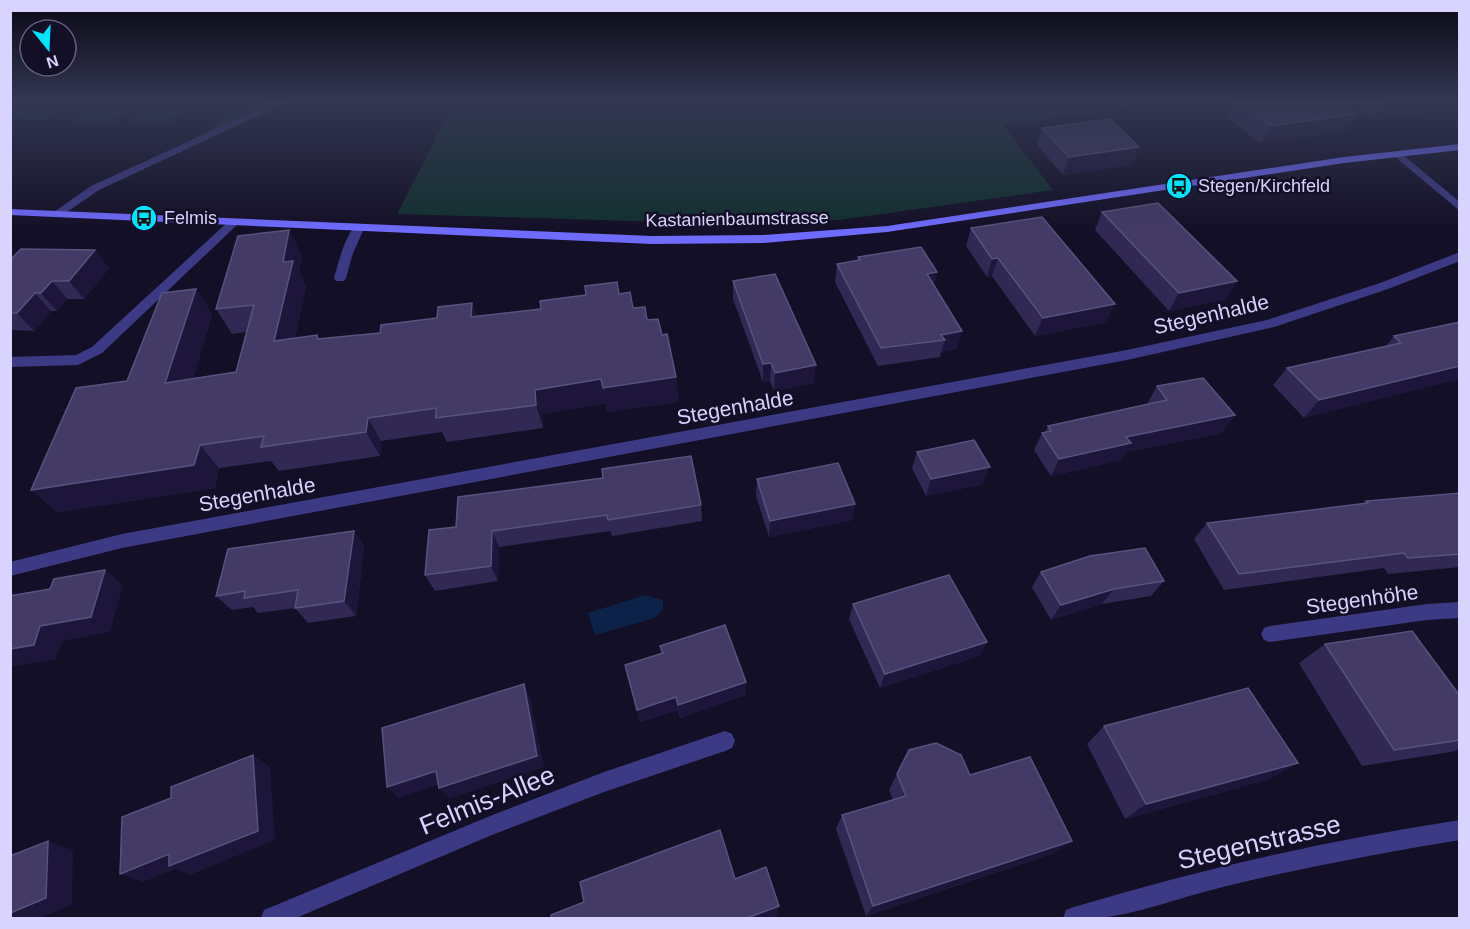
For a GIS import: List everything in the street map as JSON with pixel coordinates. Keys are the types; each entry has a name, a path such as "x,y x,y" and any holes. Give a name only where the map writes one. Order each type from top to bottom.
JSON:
{"street":[{"path":"57,214 95,188 190,144"},
{"name":"Kastanienbaumstrasse","path":"10,212 652,240 759,239 887,229 1344,160 1460,147"},
{"path":"1398,154 1460,208"},
{"path":"10,362 78,360 97,350 234,222"},
{"path":"340,278 347,253 359,227"},
{"name":"Stegenhalde","path":"10,569 177,530 1127,355 1269,324 1384,286 1460,256"},
{"name":"Stegenhöhe","path":"1270,634 1427,612 1460,610"},
{"name":"Felmis-Allee","path":"272,918 490,826 603,782 725,741"},
{"name":"Stegenstrasse","path":"1074,918 1232,873 1348,849 1460,830"}],"green space":[{"path":"433,144 1018,144 1053,190 839,220 734,224 397,214"}],"water":[{"path":"645,595 663,600 663,609 655,618 595,635 588,613"}],"building":[{"path":"1057,144 1136,144 1139,147 1069,157"},
{"path":"1158,203 1237,281 1179,293 1102,212"},
{"path":"1042,217 1115,304 1043,318 998,258 992,259 971,228"},
{"path":"289,230 283,262 293,261 274,341 317,335 317,339 380,333 381,325 437,318 438,307 472,303 471,317 541,309 540,301 586,295 585,286 617,282 619,294 630,292 633,308 645,307 647,320 658,319 662,335 667,334 676,377 603,388 601,379 535,390 536,405 436,418 436,408 368,418 366,432 261,447 264,436 200,445 194,465 31,490 76,388 127,381 162,293 196,289 165,383 236,372 254,305 216,309 238,236"},
{"path":"921,247 937,272 927,274 962,331 941,335 945,340 881,348 837,264 860,260 858,257"},
{"path":"21,249 95,250 69,281 52,281 41,293 35,293 17,313 10,313 10,260"},
{"path":"775,274 816,365 775,373 771,363 763,364 733,281"},
{"path":"1460,322 1460,366 1319,400 1287,368 1401,343 1394,336"},
{"path":"1203,378 1235,415 1126,437 1131,443 1059,459 1042,433 1051,431 1048,426 1167,400 1157,386"},
{"path":"974,440 990,467 931,479 917,452"},
{"path":"691,456 701,505 608,520 607,515 492,531 491,566 425,575 429,530 456,527 458,497 603,478 602,469"},
{"path":"838,463 855,504 770,521 757,479"},
{"path":"1460,493 1460,554 1408,558 1404,553 1239,574 1207,523 1368,503 1366,501"},
{"path":"354,531 344,601 295,608 298,590 244,598 245,591 216,596 228,549"},
{"path":"1145,548 1164,581 1114,589 1061,605 1041,572 1090,556"},
{"path":"105,570 91,617 40,626 34,645 10,649 10,596 50,589 54,579"},
{"path":"949,575 987,642 885,674 853,604"},
{"path":"725,625 746,682 678,705 676,697 637,710 625,665 663,653 660,646"},
{"path":"1412,631 1460,696 1460,740 1394,750 1325,644"},
{"path":"524,684 537,756 439,788 436,771 387,787 382,728"},
{"path":"1248,688 1298,763 1146,804 1104,726"},
{"path":"936,743 961,755 970,775 1030,757 1072,841 873,906 842,815 906,796 897,774 909,750"},
{"path":"253,755 258,831 169,866 169,854 120,874 122,817 171,798 171,787"},
{"path":"720,830 735,879 766,867 779,906 747,918 551,918 551,915 584,902 580,882"},
{"path":"48,841 46,898 10,913 10,856"}],"place":[{"name":"Stegen/Kirchfeld","path":"1179,186"},
{"name":"Felmis","path":"144,218"}]}
